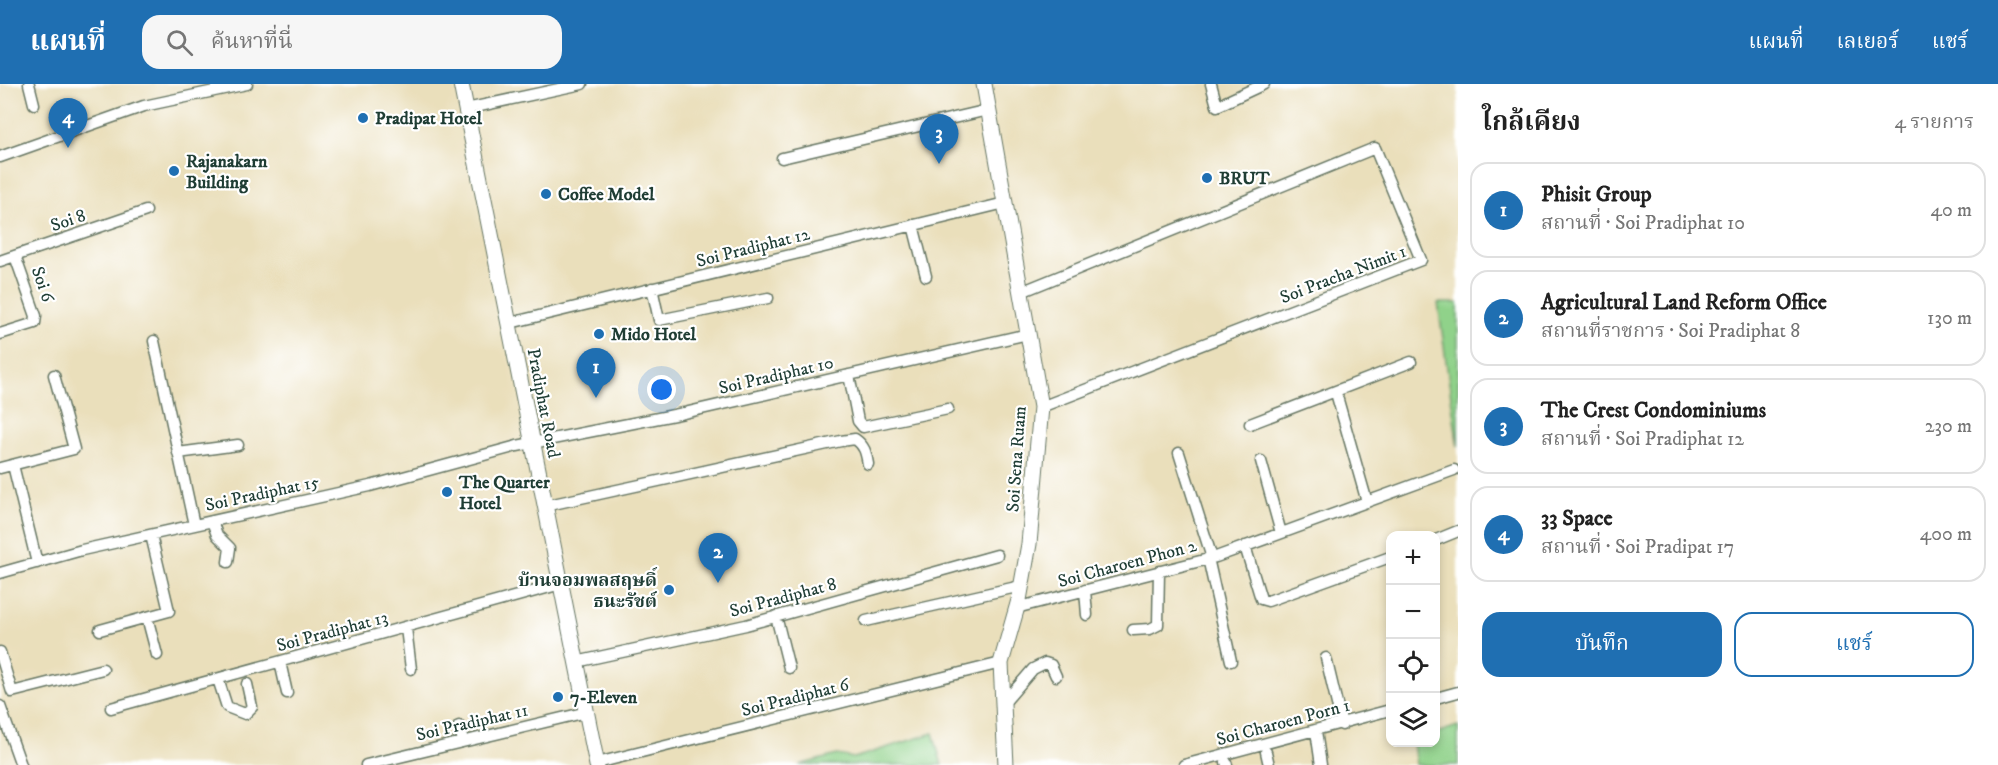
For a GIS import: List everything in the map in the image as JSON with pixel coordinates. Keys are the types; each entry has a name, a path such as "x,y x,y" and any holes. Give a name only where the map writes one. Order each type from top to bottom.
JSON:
{"street":[{"path":"29,84 34,104"},
{"path":"0,157 144,106 247,84"},
{"name":"Pradiphat Road","path":"461,84 597,764"},
{"path":"466,109 582,84"},
{"name":"Soi Sena Ruam","path":"984,84 1041,407 1029,544 1016,608 1000,663 1006,765"},
{"path":"1211,84 1217,106 1264,84"},
{"path":"782,158 988,110"},
{"name":"Soi Pracha Nimit 1","path":"1021,292 1375,148 1420,260 1041,407"},
{"name":"Soi Pradiphat 12","path":"510,323 1005,203"},
{"name":"Soi 8","path":"0,261 146,211"},
{"path":"913,225 926,276"},
{"name":"Soi 6","path":"0,334 35,322 36,316 15,256"},
{"path":"652,288 659,320 768,298"},
{"name":"Soi Pradiphat 10","path":"531,443 684,413 1028,334"},
{"path":"154,341 194,525"},
{"path":"1250,423 1336,393 1411,362"},
{"path":"0,468 74,449 54,375"},
{"path":"849,375 858,421 863,427 948,409"},
{"path":"1336,393 1367,502"},
{"path":"544,506 855,439 865,448 868,464"},
{"name":"Soi Pradiphat 15","path":"0,573 212,520 370,486 531,443"},
{"path":"178,453 238,445"},
{"path":"1179,453 1210,558 1231,661"},
{"path":"1261,460 1281,533"},
{"path":"13,465 37,563"},
{"name":"Soi Charoen Phon 2","path":"1016,608 1210,558 1454,470"},
{"path":"212,520 218,535 230,548 228,562"},
{"path":"1440,538 1458,531"},
{"path":"100,630 169,611 150,535"},
{"path":"1245,546 1261,599 1268,601 1386,558"},
{"name":"Soi Pradiphat 8","path":"576,662 776,616 997,555"},
{"path":"1133,630 1150,629 1158,625 1159,571"},
{"name":"Soi Pradiphat 13","path":"111,708 561,584"},
{"path":"866,621 1021,586"},
{"path":"1085,590 1087,615"},
{"path":"776,616 789,668"},
{"path":"147,617 157,656"},
{"path":"406,628 411,669"},
{"path":"0,652 12,692 103,669"},
{"path":"1326,658 1342,725"},
{"path":"280,662 287,693"},
{"name":"Soi Pradiphat 6","path":"597,764 1000,663"},
{"path":"1003,704 1037,666 1046,663 1051,665 1056,676"},
{"path":"218,679 227,707 245,714 252,706 247,684"},
{"path":"1440,697 1458,692"},
{"path":"0,706 21,765"},
{"name":"Soi Charoen Porn 1","path":"1184,765 1316,732 1386,711"},
{"name":"Soi Pradiphat 11","path":"366,765 587,712"},
{"path":"459,726 463,741"},
{"path":"1316,732 1321,765"},
{"path":"0,741 12,738"},
{"path":"1266,753 1269,765"}],"green space":[{"path":"1438,303 1458,303 1458,448"},
{"path":"1458,726 1458,765 1416,765 1414,747 1440,747 1440,732"},
{"path":"933,733 942,765 799,765 837,755 854,758"}],"place":[{"name":"Pradipat Hotel","path":"363,118"},
{"name":"33 Space","path":"68,148"},
{"name":"The Crest Condominiums","path":"939,164"},
{"name":"Rajanakarn Building","path":"174,171"},
{"name":"BRUT","path":"1207,178"},
{"name":"Coffee Model","path":"546,194"},
{"name":"Mido Hotel","path":"599,334"},
{"name":"Phisit Group","path":"596,398"},
{"name":"The Quarter Hotel","path":"447,492"},
{"name":"Agricultural Land Reform Office","path":"718,583"},
{"name":"บ้านจอมพลสฤษดิ์ ธนะรัชต์","path":"669,590"},
{"name":"7-Eleven","path":"558,697"}]}
